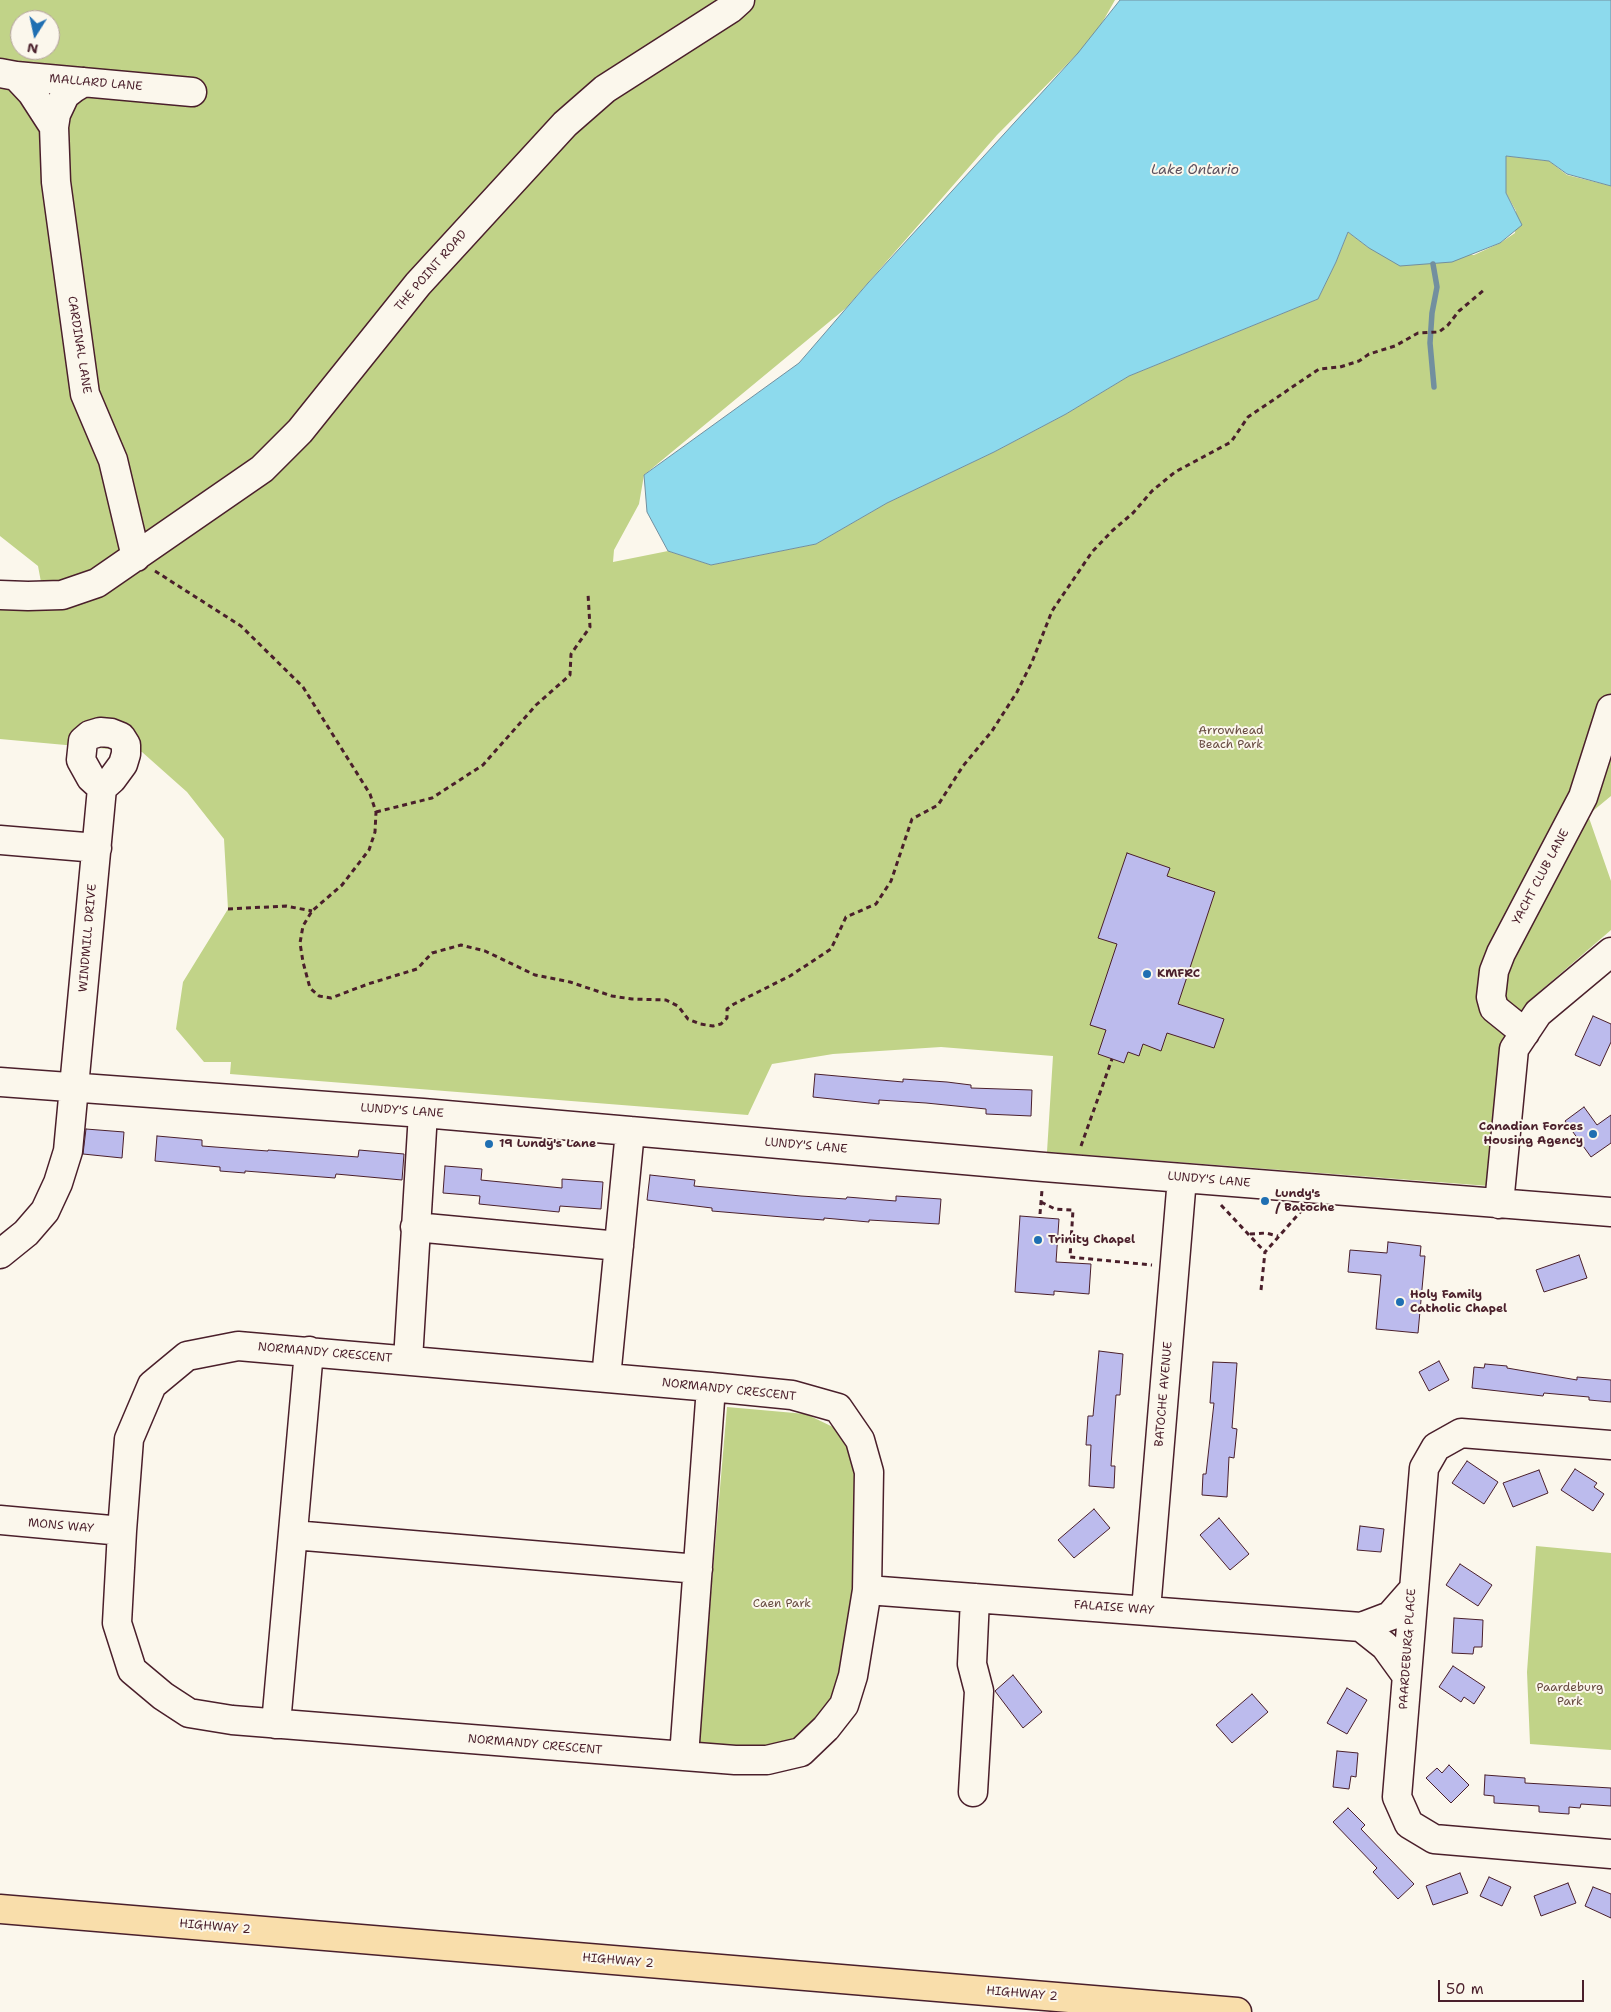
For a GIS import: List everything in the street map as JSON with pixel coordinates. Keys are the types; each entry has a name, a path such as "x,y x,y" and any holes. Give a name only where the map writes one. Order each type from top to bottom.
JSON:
{"main road":[{"name":"HIGHWAY 2","path":"0,1909 1092,2006 1237,2012"}],"street":[{"name":"THE POINT ROAD","path":"0,594 28,596 62,595 98,583 262,469 300,431 418,284 565,124 606,89 740,0"},
{"name":"MALLARD LANE","path":"8,74 192,92"},
{"path":"8,74 32,93 54,127"},
{"name":"CARDINAL LANE","path":"84,82 72,89 62,99 56,114 54,127 56,182 85,394 113,460 136,557"},
{"name":"YACHT CLUB LANE","path":"1525,1033 1494,1008 1491,996 1494,972 1501,953 1583,797 1611,709"},
{"name":"WINDMILL DRIVE","path":"0,1254 26,1234 45,1211 68,1151 102,788"},
{"path":"0,840 97,848"},
{"path":"1500,1204 1514,1049 1538,1014 1611,952"},
{"name":"LUNDY'S LANE","path":"0,1082 423,1112 1182,1178 1611,1212"},
{"path":"408,1360 423,1112"},
{"path":"606,1378 630,1131"},
{"name":"BATOCHE AVENUE","path":"1146,1610 1182,1178"},
{"path":"416,1227 619,1246"},
{"name":"NORMANDY CRESCENT","path":"238,1346 408,1360 792,1396 838,1408 860,1440 869,1472 867,1590 853,1676 844,1705 826,1728 801,1752 767,1760 735,1760 276,1724 232,1720 189,1713 163,1696 132,1670 117,1623 122,1531 130,1439 152,1385 187,1356 238,1346"},
{"path":"276,1724 309,1351"},
{"path":"684,1756 711,1387"},
{"name":"PAARDEBURG PLACE","path":"1611,1445 1461,1433 1436,1447 1424,1468 1412,1592 1397,1797 1409,1824 1434,1839 1611,1854"},
{"name":"MONS WAY","path":"0,1520 122,1531"},
{"path":"293,1535 698,1569"},
{"name":"FALAISE WAY","path":"867,1590 1360,1627"},
{"path":"1360,1627 1390,1616 1412,1592"},
{"path":"972,1792 978,1691 972,1664 975,1598"},
{"path":"1360,1627 1385,1646 1406,1675"}],"path":[{"path":"136,557 168,580 241,626 302,687 370,794 376,812 375,832 369,850 342,885 312,911 303,926 300,943 310,988 319,996 331,998 417,969 432,953 461,945 486,950 535,975 570,982 612,996 639,1000 666,1000 678,1006 688,1019 700,1024 713,1026 721,1024 727,1018 727,1009 734,1004 790,976 830,948 846,917 876,904 891,882 912,818 938,805 963,766 992,731 1017,692 1032,662 1052,611 1092,552 1133,512 1152,490 1174,472 1231,442 1248,417 1319,369 1340,367 1359,361 1369,354 1387,350 1418,333 1434,334 1439,332 1448,325 1456,314 1484,290"},
{"path":"376,812 432,798 483,765 536,706 570,675 571,654 590,627 588,594"},
{"path":"228,908 286,906 312,911"},
{"path":"1079,1152 1112,1059"},
{"path":"1040,1214 1043,1186"},
{"path":"1215,1199 1265,1252"},
{"path":"1041,1202 1054,1209 1074,1210 1070,1257 1175,1268"},
{"path":"1261,1290 1265,1252 1305,1206"},
{"path":"1249,1234 1266,1233 1278,1236"}],"green space":[{"name":"Arrowhead Beach Park","path":"0,0 1115,0 1094,37 997,135 846,308 644,475 639,504 614,550 613,562 668,551 711,565 816,544 887,503 996,451 1066,414 1129,376 1318,299 1348,232 1369,248 1474,255 1500,243 1515,233 1516,211 1506,193 1506,156 1549,161 1567,175 1611,186 1611,796 1588,815 1611,881 1611,930 1531,999 1505,1047 1489,1186 1047,1152 1053,1056 941,1047 833,1054 772,1064 748,1115 230,1074 231,1062 204,1062 176,1029 183,982 228,909 224,839 187,792 142,752 0,739 0,608 46,609 38,566 0,536"},
{"name":"Caen Park","path":"727,1407 806,1414 833,1427 853,1444 862,1470 853,1616 840,1700 826,1728 777,1752 698,1744"},
{"name":"Paardeburg Park","path":"1536,1546 1611,1553 1611,1750 1530,1744 1527,1672"}],"water":[{"name":"Lake Ontario","path":"1120,0 1611,0 1611,186 1567,174 1549,161 1506,156 1506,193 1522,225 1500,243 1452,262 1400,266 1369,248 1348,232 1318,299 1129,376 1066,414 994,452 887,503 816,544 711,565 668,551 647,512 644,475 799,363 868,283 1078,53"}],"building":[{"name":"KMFRC","path":"1127,853 1170,868 1167,876 1215,892 1178,1004 1224,1019 1214,1048 1167,1033 1161,1051 1143,1044 1139,1056 1128,1052 1124,1063 1098,1054 1106,1030 1090,1025 1117,944 1098,938"},
{"path":"1593,1016 1611,1024 1611,1042 1600,1066 1575,1055"},
{"path":"815,1074 903,1082 903,1079 947,1082 971,1085 971,1088 1032,1090 1031,1116 986,1114 986,1109 926,1103 879,1100 879,1104 813,1097"},
{"name":"Canadian Forces Housing Agency","path":"1584,1107 1597,1125 1611,1115 1611,1143 1591,1157 1565,1121"},
{"path":"86,1129 124,1132 122,1158 83,1154"},
{"path":"157,1136 202,1140 202,1146 268,1151 358,1157 359,1150 404,1154 402,1180 336,1174 335,1178 245,1171 245,1173 220,1171 220,1167 155,1161"},
{"path":"445,1166 482,1169 481,1180 562,1188 562,1179 603,1182 601,1209 560,1206 559,1212 479,1204 480,1196 443,1193"},
{"path":"650,1175 695,1180 694,1186 801,1196 896,1201 896,1196 941,1199 939,1224 783,1217 712,1211 712,1208 647,1200"},
{"name":"Trinity Chapel","path":"1020,1216 1059,1219 1056,1262 1091,1264 1089,1294 1054,1291 1054,1295 1015,1292"},
{"name":"Holy Family Catholic Chapel","path":"1388,1242 1421,1246 1420,1256 1425,1256 1418,1333 1376,1329 1381,1275 1348,1272 1350,1250 1387,1253"},
{"path":"1579,1255 1587,1278 1544,1292 1536,1270"},
{"path":"1099,1351 1123,1354 1120,1395 1116,1395 1111,1466 1115,1466 1114,1488 1089,1486 1091,1445 1086,1445 1088,1416 1093,1416"},
{"path":"1439,1361 1449,1380 1429,1391 1419,1372"},
{"path":"1213,1362 1237,1363 1232,1428 1237,1429 1234,1458 1229,1457 1227,1497 1202,1495 1203,1474 1206,1474 1214,1403 1210,1403"},
{"path":"1485,1364 1507,1366 1507,1368 1577,1380 1577,1377 1611,1380 1611,1402 1589,1400 1589,1397 1544,1393 1543,1396 1472,1388 1474,1367 1484,1368"},
{"path":"1467,1461 1498,1482 1484,1504 1452,1483"},
{"path":"1575,1469 1597,1483 1594,1487 1604,1494 1593,1511 1561,1490"},
{"path":"1539,1470 1548,1493 1513,1507 1503,1483"},
{"path":"1094,1509 1110,1528 1074,1558 1058,1540"},
{"path":"1219,1518 1249,1554 1230,1570 1200,1535"},
{"path":"1360,1526 1384,1529 1381,1552 1357,1550"},
{"path":"1460,1564 1492,1585 1478,1606 1446,1585"},
{"path":"1454,1618 1483,1620 1482,1647 1474,1647 1473,1654 1452,1653"},
{"path":"1453,1666 1485,1687 1474,1704 1464,1697 1461,1702 1439,1687"},
{"path":"1013,1675 1042,1712 1023,1728 995,1691"},
{"path":"1347,1688 1367,1700 1347,1734 1327,1723"},
{"path":"1252,1694 1268,1712 1232,1743 1216,1725"},
{"path":"1337,1751 1358,1753 1356,1777 1351,1776 1349,1789 1333,1787"},
{"path":"1449,1765 1469,1785 1451,1803 1426,1778 1437,1768 1442,1773"},
{"path":"1485,1775 1525,1778 1525,1783 1611,1788 1611,1806 1581,1804 1580,1808 1569,1807 1569,1814 1539,1812 1539,1806 1494,1803 1494,1796 1484,1795"},
{"path":"1348,1808 1365,1825 1361,1829 1414,1884 1398,1899 1373,1872 1377,1868 1333,1822"},
{"path":"1460,1873 1468,1893 1433,1905 1426,1886"},
{"path":"1489,1877 1511,1887 1502,1906 1480,1896"},
{"path":"1568,1883 1576,1903 1541,1916 1534,1896"},
{"path":"1593,1887 1611,1894 1611,1918 1585,1906"}],"waterway":[{"path":"1433,264 1437,287 1432,313 1430,343 1434,387"}],"place":[{"name":"KMFRC","path":"1147,974"},
{"name":"Canadian Forces Housing Agency","path":"1593,1134"},
{"name":"19 Lundy's Lane","path":"489,1144"},
{"name":"Lundy's / Batoche","path":"1265,1201"},
{"name":"Trinity Chapel","path":"1038,1240"},
{"name":"Holy Family Catholic Chapel","path":"1400,1302"}]}
